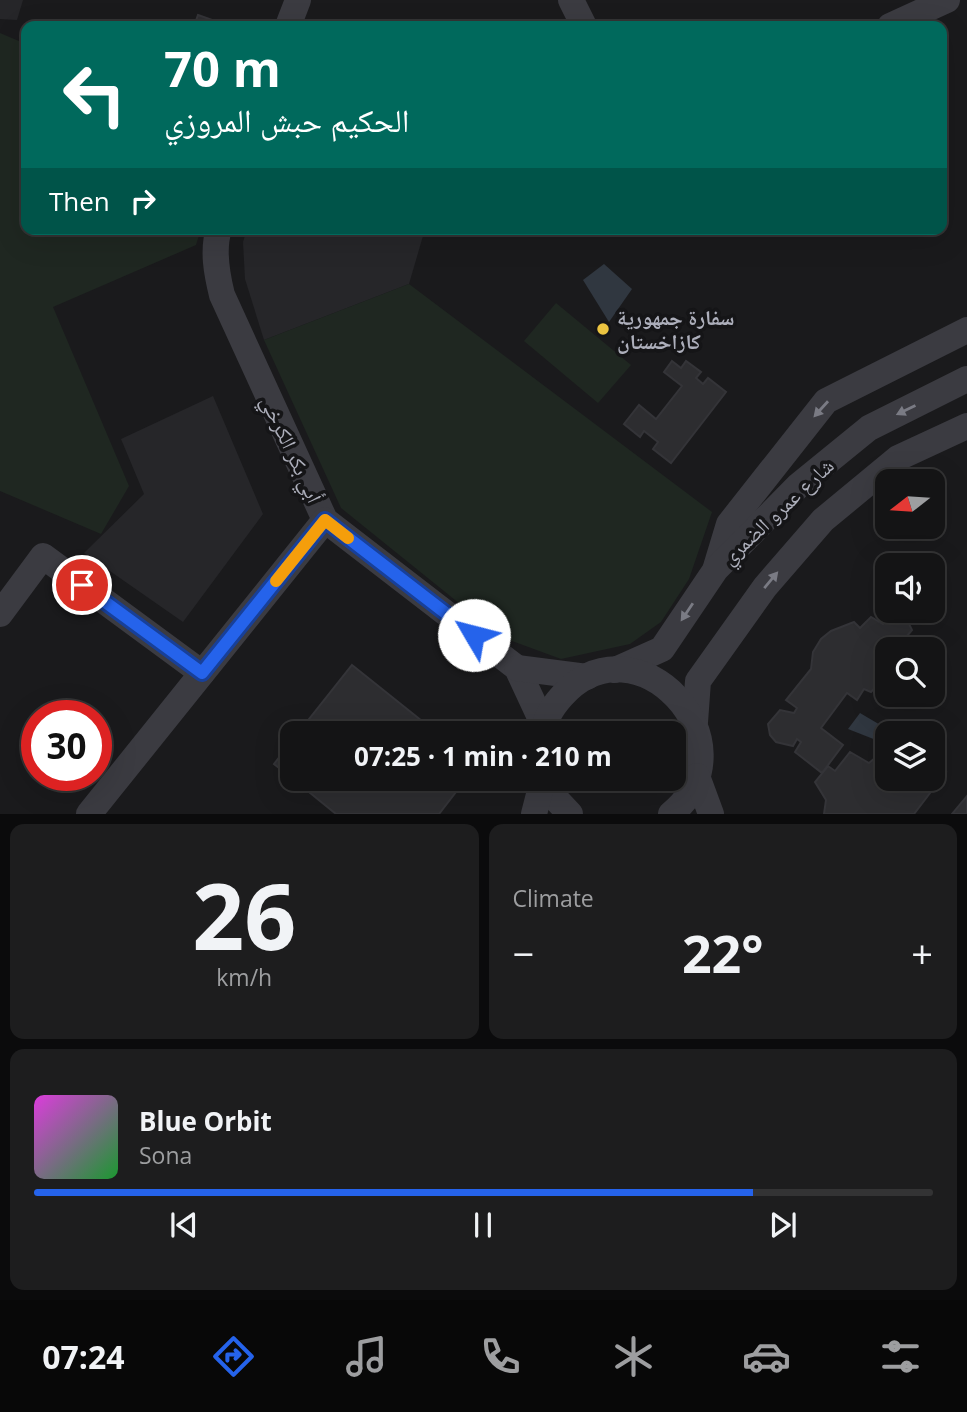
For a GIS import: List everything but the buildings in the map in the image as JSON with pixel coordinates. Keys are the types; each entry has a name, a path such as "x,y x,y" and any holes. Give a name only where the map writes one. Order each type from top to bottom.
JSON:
{"street":[{"path":"290,21 298,0"},
{"path":"571,0 582,21"},
{"path":"902,21 947,0"},
{"name":"أبي بكر الكرخي","path":"217,235 217,271 222,295 325,520 517,668"},
{"path":"716,569 729,524 826,401 967,330"},
{"name":"شارع عمرو الضمري","path":"587,677 615,670 662,649 716,569 799,485 869,428 967,379"},
{"name":"شارع عمرو الضمري","path":"697,776 700,762 695,722 698,681 765,587 823,520 898,458 967,426"},
{"path":"89,814 325,520"},
{"path":"0,614 43,556 202,673"},
{"path":"517,668 587,677"},
{"path":"517,668 540,721"},
{"path":"615,670 640,673 664,683 683,700 695,722"},
{"path":"547,721 553,706 568,689 587,677"},
{"path":"671,814 688,796 697,776"},
{"path":"697,776 711,814"},
{"path":"534,814 541,791"},
{"path":"551,791 570,814"}],"shaded area":[{"path":"0,0 23,0 17,20 0,19"},
{"path":"0,33 21,42 21,235 199,235 196,245 53,307 129,486 101,534 0,491"},
{"path":"245,235 423,235 409,284 264,340 245,279 243,242"},
{"path":"604,264 632,289 609,322 583,280"},
{"path":"409,284 712,512 689,579 661,622 630,644 561,659 501,637 341,508 264,340"},
{"path":"556,303 631,365 598,403 524,341"},
{"path":"213,396 263,514 183,622 84,553 144,494 121,439"},
{"path":"860,713 875,722 875,740 848,729"}],"slow traffic":[{"path":"276,581 325,520 348,538"}],"place":[{"name":"سفارة جمهورية كازاخستان","path":"603,329"}],"route":[{"path":"82,585 202,673 325,520 474,635"}]}
